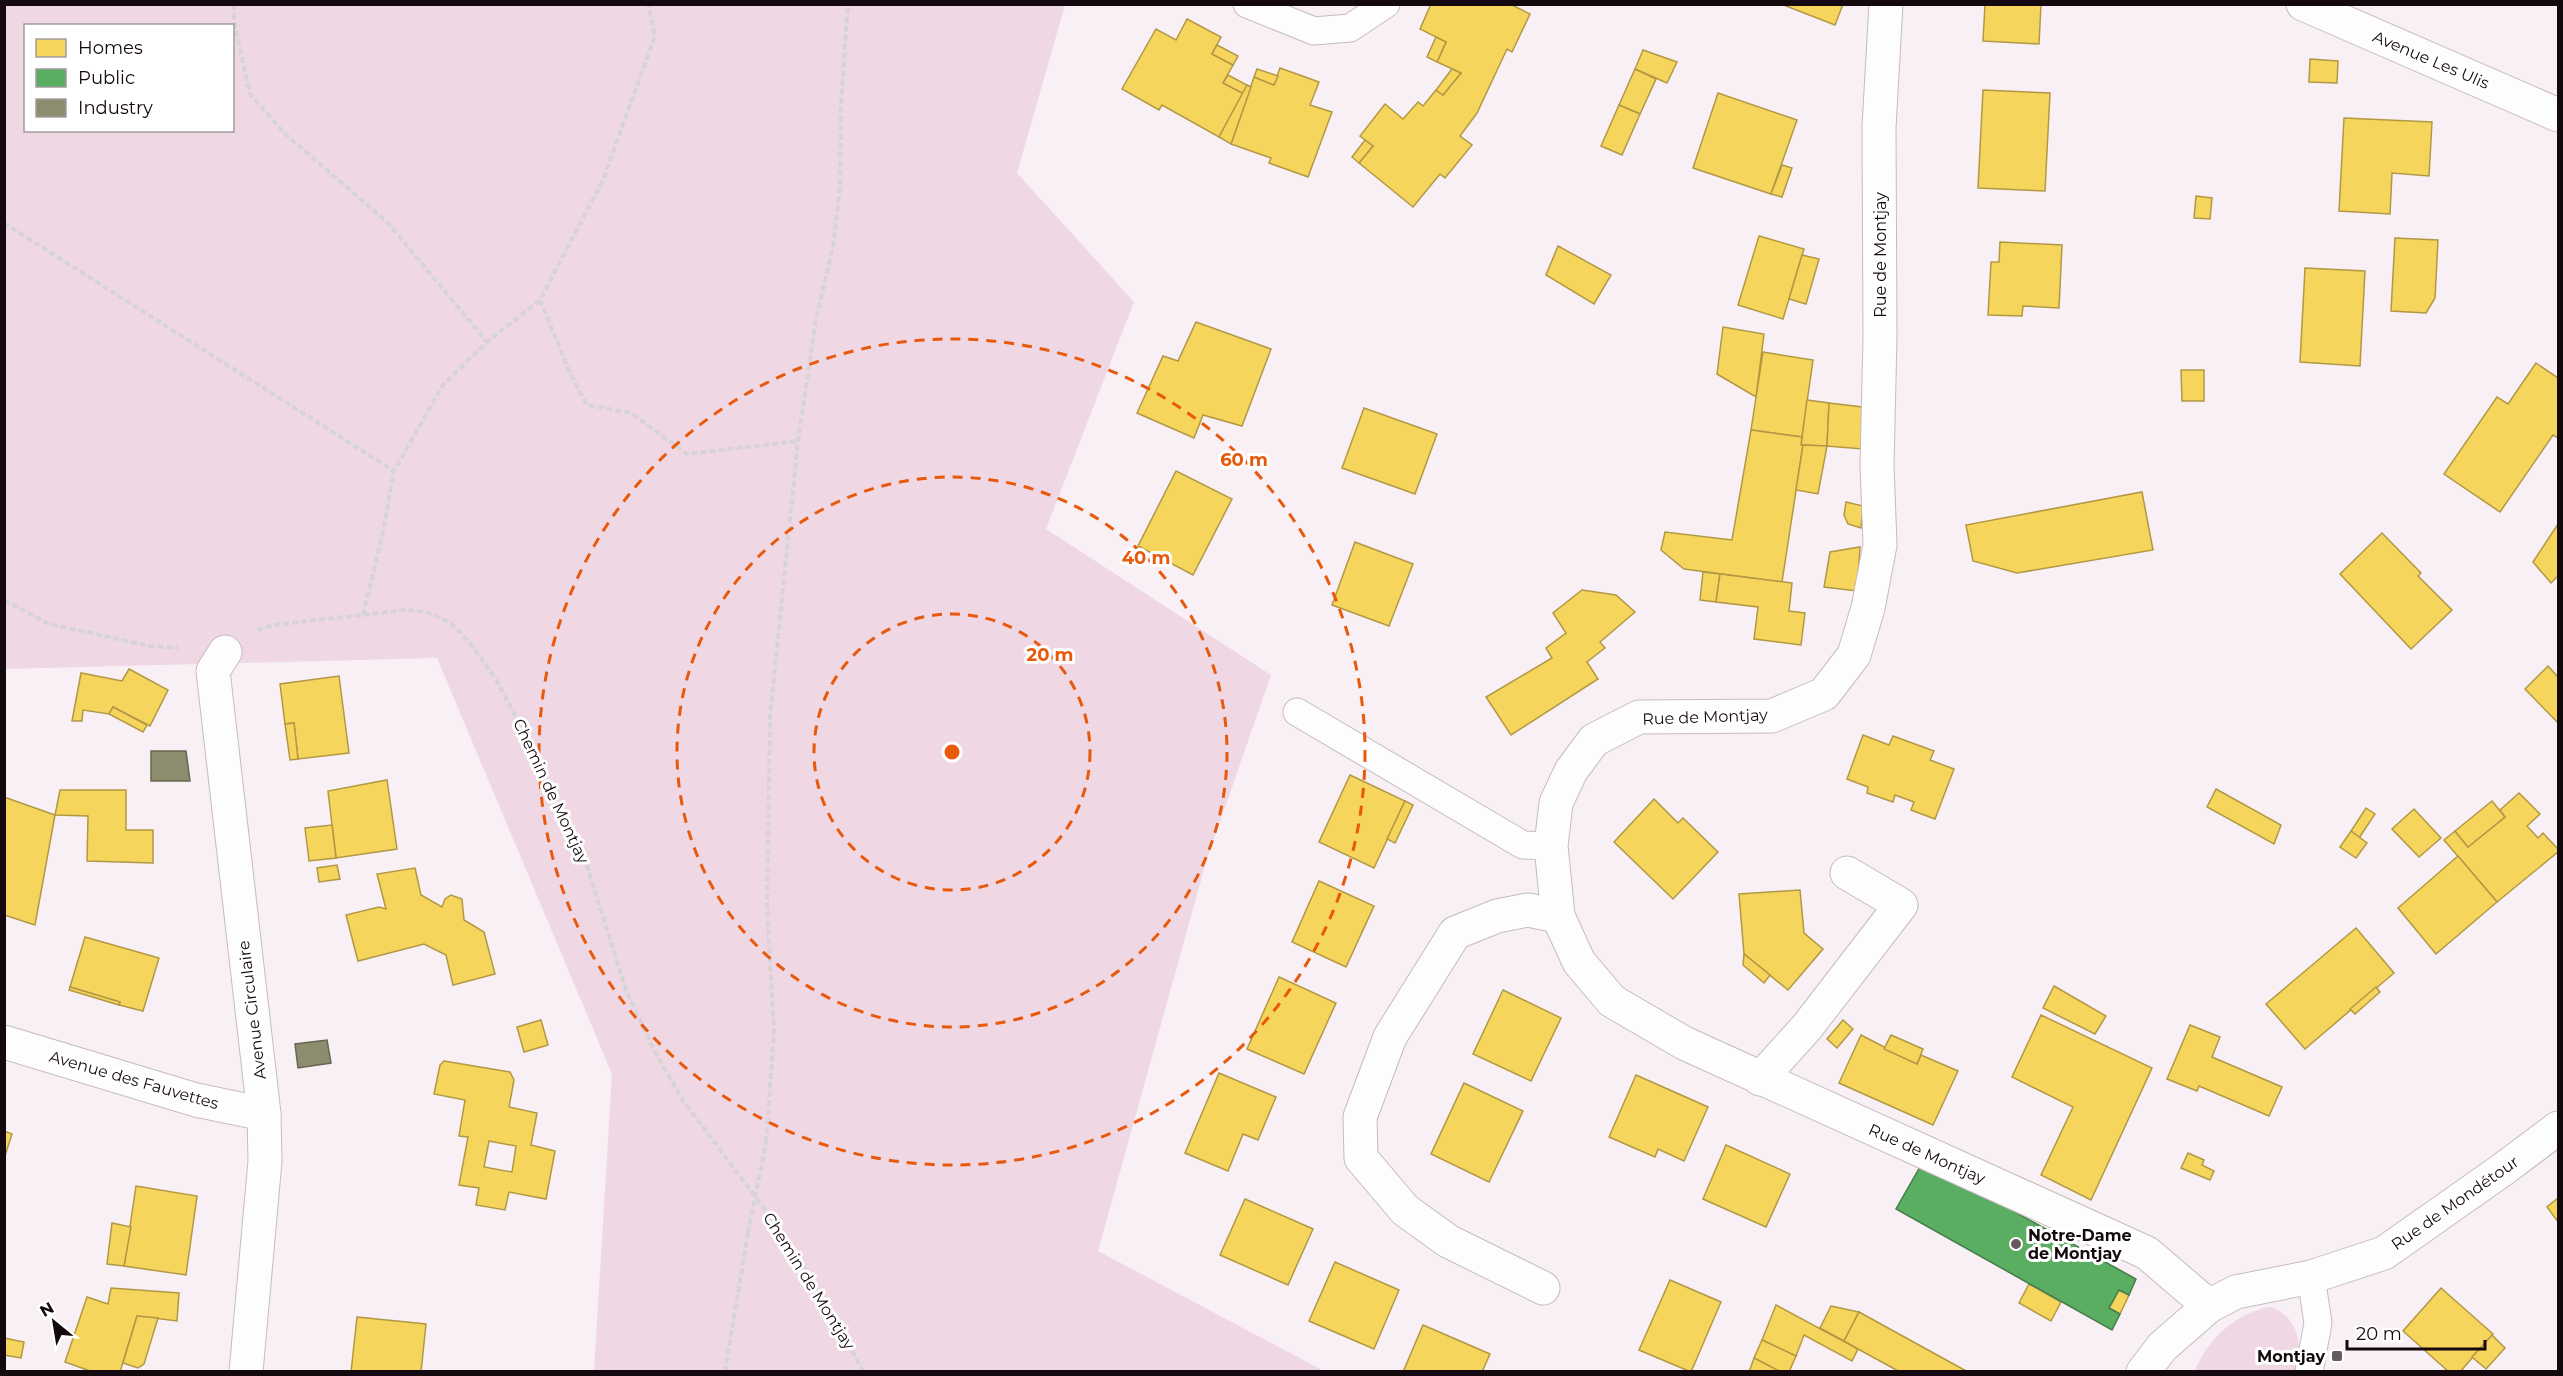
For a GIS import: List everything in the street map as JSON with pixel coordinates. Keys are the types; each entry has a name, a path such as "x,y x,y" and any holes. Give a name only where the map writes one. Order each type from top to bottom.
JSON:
{"street":[{"name":"Rue de Montjay","path":"1886,4 1879,127 1880,337 1877,465 1880,545 1868,608 1854,655 1824,694 1772,716 1639,717 1594,740 1571,771 1556,803 1551,846 1558,916 1579,962 1612,1001 1684,1043 2146,1253 2209,1306"},
{"name":"Avenue Les Ulis","path":"2303,4 2559,115"},
{"name":"Avenue Circulaire","path":"225,652 213,671 264,1114 265,1161 246,1371"},
{"path":"1760,1078 1807,1027 1901,904 1847,873"},
{"path":"1543,1288 1448,1241 1405,1210 1361,1158 1360,1117 1390,1037 1455,933 1497,916 1528,910 1558,916"},
{"name":"Avenue des Fauvettes","path":"4,1042 196,1100 264,1114"},
{"name":"Rue de Mondétour","path":"2143,1371 2162,1347 2209,1306 2236,1292 2311,1277 2384,1253 2559,1128"}],"lane":[{"path":"1247,4 1314,31 1350,28 1386,4"},
{"path":"1297,712 1523,845 1551,846"},
{"path":"2308,1371 2318,1323 2311,1277"}],"path":[{"path":"234,4 234,21 250,94 284,133 388,223 487,342"},
{"path":"363,615 383,532 394,471 442,385 487,342 540,300 607,169 655,36 648,4"},
{"path":"725,1371 766,1142 774,1032 767,905 771,717 798,441 816,319 833,246 840,188 841,104 848,4"},
{"path":"4,223 394,471"},
{"path":"540,300 570,373 587,405 631,413 687,454 798,441"},
{"path":"4,600 49,624 150,646 225,652"},
{"name":"Chemin de Montjay","path":"225,652 247,634 273,624 405,610 427,612 451,623 471,644 497,681 531,746 587,866 626,990 654,1050 682,1098 784,1235 840,1327 863,1371"}],"shaded area":[{"path":"4,5 1065,5 1017,173 1134,302 1046,529 1271,675 1206,862 1098,1251 1324,1371 594,1371 612,1074 437,658 5,669"},
{"path":"2270,1307 2280,1311 2292,1324 2298,1342 2299,1371 2194,1372 2207,1349 2224,1329 2245,1315"}],"building: Homes":[{"path":"1431,4 1510,4 1530,14 1512,52 1507,49 1477,113 1460,136 1472,145 1445,178 1440,174 1413,207 1359,163 1373,146 1360,136 1385,104 1403,119 1418,102 1423,106 1436,90 1443,95 1461,73 1437,62 1446,42 1420,29"},
{"path":"1781,4 1843,4 1835,25"},
{"path":"1985,4 2041,4 2039,44 1983,41"},
{"path":"1187,19 1221,37 1212,54 1233,65 1223,83 1244,94 1219,137 1162,105 1159,110 1122,89 1156,29 1176,40"},
{"path":"1436,37 1446,42 1437,62 1427,57"},
{"path":"1217,45 1238,56 1233,65 1212,54"},
{"path":"1643,50 1677,62 1667,83 1635,69"},
{"path":"2310,59 2338,61 2337,83 2309,82"},
{"path":"1280,68 1319,82 1310,105 1332,112 1308,177 1269,163 1271,158 1231,144 1254,77 1274,85"},
{"path":"1257,69 1278,76 1274,85 1254,77"},
{"path":"1452,69 1461,73 1443,95 1436,90"},
{"path":"1635,69 1656,79 1640,114 1619,105"},
{"path":"1228,75 1247,85 1244,94 1223,83"},
{"path":"1247,85 1251,87 1231,144 1219,137"},
{"path":"1983,90 2050,93 2045,191 1978,188"},
{"path":"1718,93 1797,120 1771,194 1693,168"},
{"path":"1619,105 1640,114 1622,155 1601,146"},
{"path":"2344,118 2432,122 2429,176 2392,173 2390,214 2339,211"},
{"path":"1365,140 1373,146 1359,163 1352,157"},
{"path":"1782,165 1792,168 1782,197 1771,194"},
{"path":"2196,196 2212,198 2210,219 2194,218"},
{"path":"1759,236 1804,249 1783,319 1738,305"},
{"path":"2395,238 2438,240 2435,298 2426,313 2391,311"},
{"path":"2000,242 2062,245 2059,308 2023,306 2022,316 1988,315 1991,262 1999,262"},
{"path":"1558,246 1611,275 1594,304 1546,275"},
{"path":"1802,255 1819,259 1806,304 1789,299"},
{"path":"2305,268 2365,271 2360,366 2300,362"},
{"path":"1196,322 1271,349 1242,426 1203,415 1194,438 1137,413 1163,356 1178,361"},
{"path":"1723,327 1764,334 1756,397 1717,374"},
{"path":"1763,352 1813,360 1802,437 1751,430"},
{"path":"2536,363 2558,378 2558,438 2553,435 2500,512 2444,474 2497,397 2508,404"},
{"path":"2181,370 2204,370 2204,401 2182,401"},
{"path":"1807,400 1829,403 1827,446 1801,445"},
{"path":"1829,403 1862,407 1863,449 1827,446"},
{"path":"1364,408 1437,434 1415,494 1342,468"},
{"path":"1751,430 1802,437 1801,445 1803,445 1782,582 1684,569 1661,550 1665,532 1732,540"},
{"path":"1803,445 1827,446 1818,494 1796,490"},
{"path":"1176,471 1232,499 1193,575 1138,546"},
{"path":"2142,492 2153,550 2017,573 1973,561 1966,525"},
{"path":"1846,502 1863,506 1861,528 1848,524 1844,515"},
{"path":"2558,524 2558,576 2551,583 2533,562"},
{"path":"2382,533 2421,573 2418,576 2452,610 2411,649 2340,574"},
{"path":"1355,542 1413,564 1389,626 1332,605"},
{"path":"1860,547 1857,591 1824,587 1830,552"},
{"path":"1703,572 1720,574 1716,602 1700,600"},
{"path":"1720,574 1792,583 1789,611 1805,613 1801,645 1754,639 1758,607 1716,602"},
{"path":"1582,590 1616,595 1635,612 1600,642 1605,648 1587,662 1598,679 1511,735 1486,697 1552,658 1546,648 1566,633 1553,613"},
{"path":"2548,666 2558,677 2558,723 2525,689"},
{"path":"129,669 168,690 150,726 113,707 109,714 83,710 82,721 72,721 81,673 122,681"},
{"path":"339,676 349,753 298,759 294,723 285,724 280,684"},
{"path":"113,707 147,725 143,732 109,714"},
{"path":"294,723 298,759 290,760 285,724"},
{"path":"1863,735 1889,745 1893,736 1934,751 1930,760 1954,769 1935,819 1911,810 1914,802 1895,795 1893,802 1867,793 1868,787 1847,779"},
{"path":"1350,775 1405,801 1374,868 1319,842"},
{"path":"387,780 397,849 336,858 328,791"},
{"path":"2216,789 2281,825 2274,844 2207,807"},
{"path":"60,790 126,790 126,830 153,830 153,863 87,861 88,816 55,815"},
{"path":"2519,793 2540,814 2527,826 2538,838 2543,833 2558,849 2558,852 2497,902 2444,840 2455,831 2468,847 2505,817 2500,810"},
{"path":"4,797 55,815 35,925 4,915"},
{"path":"1654,799 1678,823 1683,818 1718,852 1673,899 1614,842"},
{"path":"1405,801 1413,805 1395,843 1387,839"},
{"path":"2492,801 2505,817 2468,847 2455,831"},
{"path":"2366,808 2375,814 2359,838 2351,831"},
{"path":"2414,809 2441,838 2419,857 2392,829"},
{"path":"332,825 336,858 309,861 305,828"},
{"path":"2351,831 2367,843 2356,858 2340,847"},
{"path":"2458,856 2497,902 2436,954 2398,908"},
{"path":"337,865 340,879 319,882 317,868"},
{"path":"415,868 421,895 442,907 445,899 451,895 462,899 464,920 484,932 495,974 453,985 446,955 424,944 358,961 346,915 379,907 386,909 377,874"},
{"path":"1319,881 1374,906 1346,967 1292,942"},
{"path":"1800,890 1804,933 1823,949 1788,990 1744,954 1739,894"},
{"path":"2356,928 2394,973 2305,1049 2266,1004"},
{"path":"85,937 159,958 143,1011 70,987"},
{"path":"1744,954 1770,975 1764,983 1743,965"},
{"path":"1279,977 1336,1003 1304,1074 1247,1049"},
{"path":"2054,986 2106,1016 2095,1034 2043,1008"},
{"path":"70,987 120,1002 119,1005 69,990"},
{"path":"2376,987 2380,992 2355,1014 2350,1009"},
{"path":"1503,990 1561,1018 1531,1081 1473,1054"},
{"path":"2041,1015 2152,1068 2091,1200 2041,1175 2073,1107 2012,1077"},
{"path":"541,1020 548,1045 524,1052 517,1027"},
{"path":"1843,1020 1853,1029 1837,1048 1827,1039"},
{"path":"2190,1025 2220,1037 2212,1057 2282,1087 2269,1116 2199,1086 2197,1091 2167,1079"},
{"path":"1861,1035 1917,1064 1921,1055 1958,1071 1933,1125 1839,1083"},
{"path":"1891,1035 1923,1049 1917,1064 1884,1049"},
{"path":"444,1061 510,1072 514,1080 509,1107 537,1113 531,1145 555,1151 546,1199 509,1192 505,1210 476,1205 479,1188 459,1185 468,1137 459,1136 465,1100 434,1094 440,1065","holes":["489,1141 516,1146 512,1172 484,1167"]},
{"path":"1219,1073 1276,1097 1258,1140 1243,1134 1228,1171 1185,1153"},
{"path":"1636,1075 1708,1107 1684,1161 1658,1149 1655,1157 1609,1137"},
{"path":"1464,1083 1523,1111 1489,1182 1431,1154"},
{"path":"4,1131 12,1134 4,1159"},
{"path":"1726,1145 1790,1174 1766,1227 1703,1199"},
{"path":"2188,1153 2204,1160 2202,1165 2214,1171 2210,1180 2181,1168"},
{"path":"136,1186 197,1196 186,1275 124,1266"},
{"path":"2558,1198 2558,1222 2547,1207"},
{"path":"1245,1199 1313,1229 1288,1285 1220,1255"},
{"path":"112,1223 131,1227 124,1266 107,1264"},
{"path":"1335,1262 1399,1290 1374,1349 1309,1321"},
{"path":"1670,1280 1721,1302 1691,1372 1639,1350"},
{"path":"2029,1284 2061,1302 2051,1321 2019,1303"},
{"path":"111,1288 179,1293 177,1321 137,1316 120,1372 93,1372 65,1362 87,1297 108,1304"},
{"path":"2441,1288 2493,1334 2460,1372 2449,1372 2403,1331"},
{"path":"2119,1290 2129,1295 2120,1314 2109,1308"},
{"path":"1776,1305 1858,1349 1852,1361 1804,1335 1796,1356 1762,1340"},
{"path":"1831,1306 1859,1312 1844,1341 1820,1328"},
{"path":"1859,1312 1968,1372 1900,1372 1858,1349 1844,1341"},
{"path":"137,1316 158,1318 144,1364 138,1368 123,1363"},
{"path":"357,1317 426,1324 421,1372 351,1372"},
{"path":"1423,1325 1490,1354 1482,1372 1403,1372"},
{"path":"2492,1335 2505,1348 2486,1369 2472,1357"},
{"path":"4,1338 24,1342 21,1358 4,1355"},
{"path":"1762,1340 1796,1356 1789,1372 1781,1372 1754,1358"},
{"path":"1754,1358 1781,1372 1749,1372"}],"building: Public":[{"name":"Notre-Dame de Montjay","path":"1920,1167 2006,1207 2136,1279 2129,1295 2119,1290 2109,1308 2120,1314 2112,1330 1896,1209"}],"building: Industry":[{"path":"151,751 186,751 190,781 151,781"},
{"path":"327,1040 331,1063 298,1068 295,1044"}],"place":[{"name":"Notre-Dame de Montjay","path":"2016,1244"},
{"name":"Montjay","path":"2337,1356"}]}
